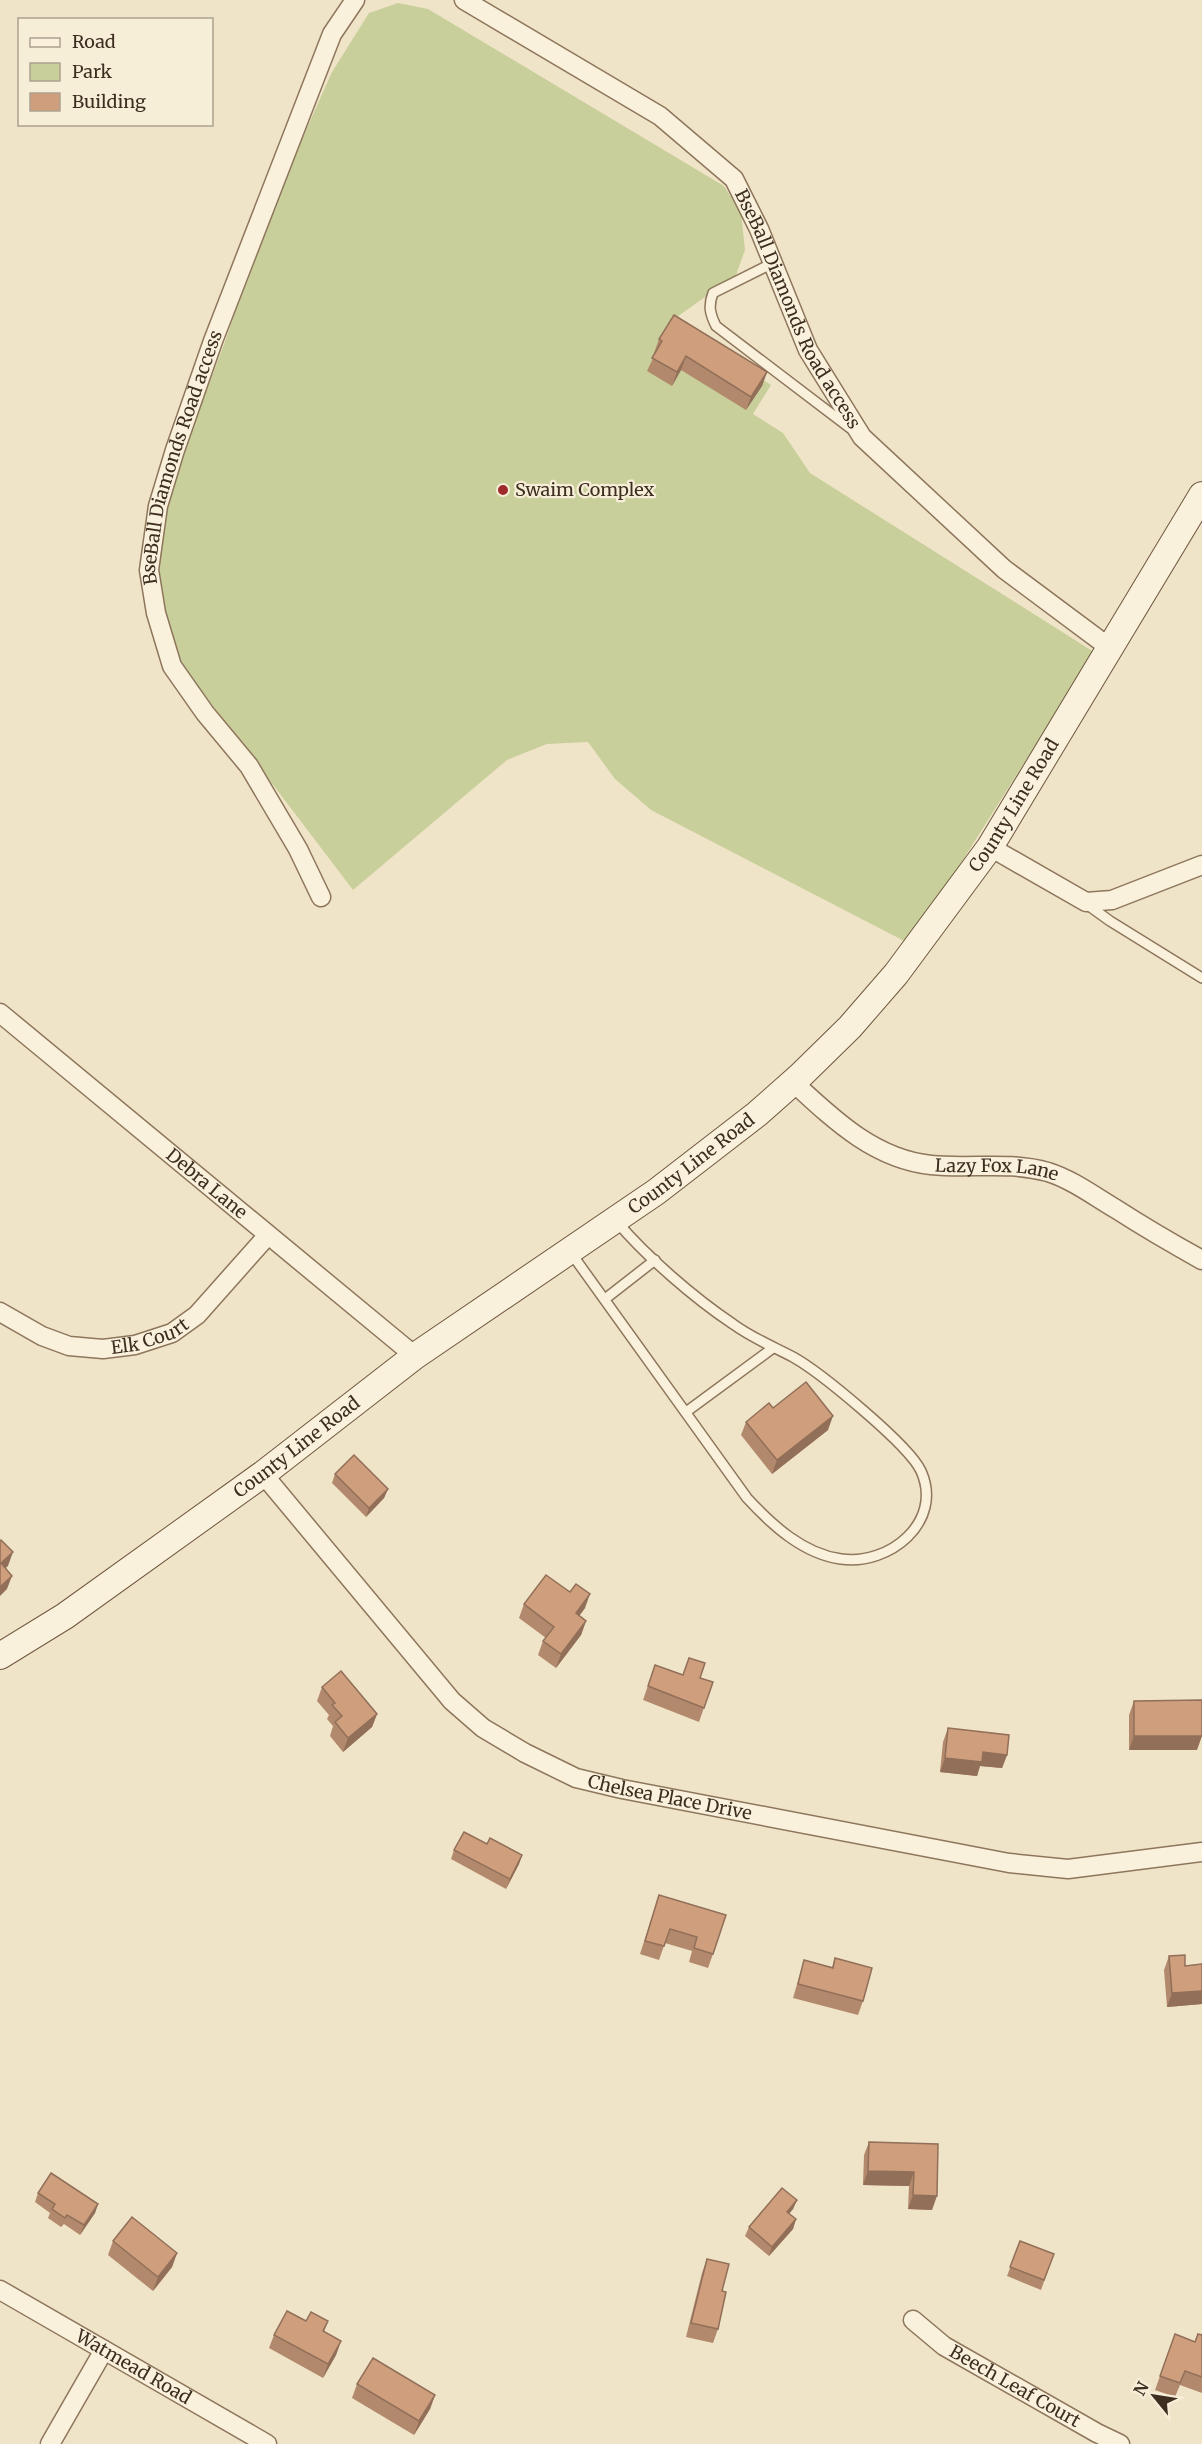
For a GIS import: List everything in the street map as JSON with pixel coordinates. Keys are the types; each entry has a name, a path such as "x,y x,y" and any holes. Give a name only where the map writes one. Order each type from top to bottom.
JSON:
{"street":[{"name":"BseBall Diamonds Road access","path":"321,897 298,849 249,766 205,713 172,666 156,613 149,570 158,507 213,340 332,34 355,0"},
{"name":"BseBall Diamonds Road access","path":"464,0 660,116 734,179 759,229 808,350 862,437 1004,569 1110,648"},
{"name":"County Line Road","path":"0,1656 65,1616 263,1474 415,1356 665,1185 757,1114 850,1027 896,975 990,847 1202,495"},
{"path":"990,847 1083,901 1112,900 1202,865"},
{"name":"Debra Lane","path":"0,1013 415,1356"},
{"name":"Lazy Fox Lane","path":"793,1082 861,1140 897,1157 931,1165 1011,1165 1049,1173 1078,1185 1202,1260"},
{"name":"Elk Court","path":"0,1312 42,1336 69,1346 103,1349 135,1345 172,1333 197,1315 268,1235"},
{"name":"Chelsea Place Drive","path":"263,1474 452,1701 483,1728 525,1753 576,1778 622,1789 1009,1863 1068,1869 1202,1852"},
{"name":"Watmead Road","path":"0,2290 267,2444"},
{"name":"Beech Leaf Court","path":"913,2320 944,2346 1120,2444"},
{"path":"50,2444 104,2350"}],"lane":[{"path":"773,263 713,293 709,302 710,314 716,326 862,437"},
{"path":"1083,901 1110,921 1202,978"},
{"path":"569,1251 747,1498 772,1524 805,1547 840,1560 868,1559 900,1546 920,1523 928,1496 921,1471 906,1452 848,1398 793,1357 772,1348 731,1323 655,1260 615,1220"},
{"path":"605,1299 655,1260"},
{"path":"686,1412 772,1348"}],"green space":[{"name":"Swaim Complex","path":"398,3 428,9 724,186 741,212 745,250 736,275 677,317 687,330 771,385 753,414 783,433 810,473 1094,652 910,944 651,810 615,779 588,742 547,744 507,760 353,890 176,657 155,590 163,506 226,339 264,224 332,72 369,13"}],"building":[{"path":"674,315 767,372 751,397 686,356 677,372 652,358 662,341 659,339"},
{"path":"806,1382 833,1416 777,1460 746,1422 769,1403 773,1408"},
{"path":"354,1455 388,1489 369,1508 335,1474"},
{"path":"0,1541 13,1552 1,1563 12,1576 0,1587"},
{"path":"546,1575 570,1592 576,1584 590,1594 576,1613 586,1621 561,1654 543,1641 554,1627 524,1604"},
{"path":"689,1658 705,1663 700,1678 713,1682 704,1708 648,1686 655,1665 683,1675"},
{"path":"341,1671 377,1714 348,1738 335,1722 342,1716 332,1705 335,1703 322,1687"},
{"path":"1202,1700 1202,1736 1134,1736 1134,1701"},
{"path":"948,1728 1009,1735 1007,1755 983,1752 982,1762 945,1758"},
{"path":"464,1832 487,1844 490,1838 522,1855 510,1879 454,1850"},
{"path":"659,1895 726,1915 713,1954 694,1948 697,1937 670,1929 664,1946 645,1941"},
{"path":"1185,1955 1185,1966 1202,1964 1202,1991 1172,1993 1169,1956"},
{"path":"835,1958 872,1968 863,2001 798,1984 804,1960 833,1968"},
{"path":"869,2142 938,2144 937,2196 913,2195 914,2172 868,2171"},
{"path":"51,2173 98,2204 84,2225 67,2215 65,2218 52,2209 55,2204 38,2193"},
{"path":"782,2188 797,2200 787,2212 796,2219 772,2247 749,2227"},
{"path":"132,2217 177,2253 158,2277 113,2241"},
{"path":"1020,2241 1054,2254 1044,2280 1010,2267"},
{"path":"707,2259 729,2264 722,2291 726,2292 718,2329 691,2323"},
{"path":"287,2311 306,2321 311,2312 328,2321 323,2331 341,2341 328,2364 274,2335"},
{"path":"1175,2334 1195,2342 1198,2334 1202,2335 1202,2377 1185,2371 1180,2383 1160,2376"},
{"path":"373,2358 435,2395 419,2421 357,2384"}],"place":[{"name":"Swaim Complex","path":"503,490"}]}
